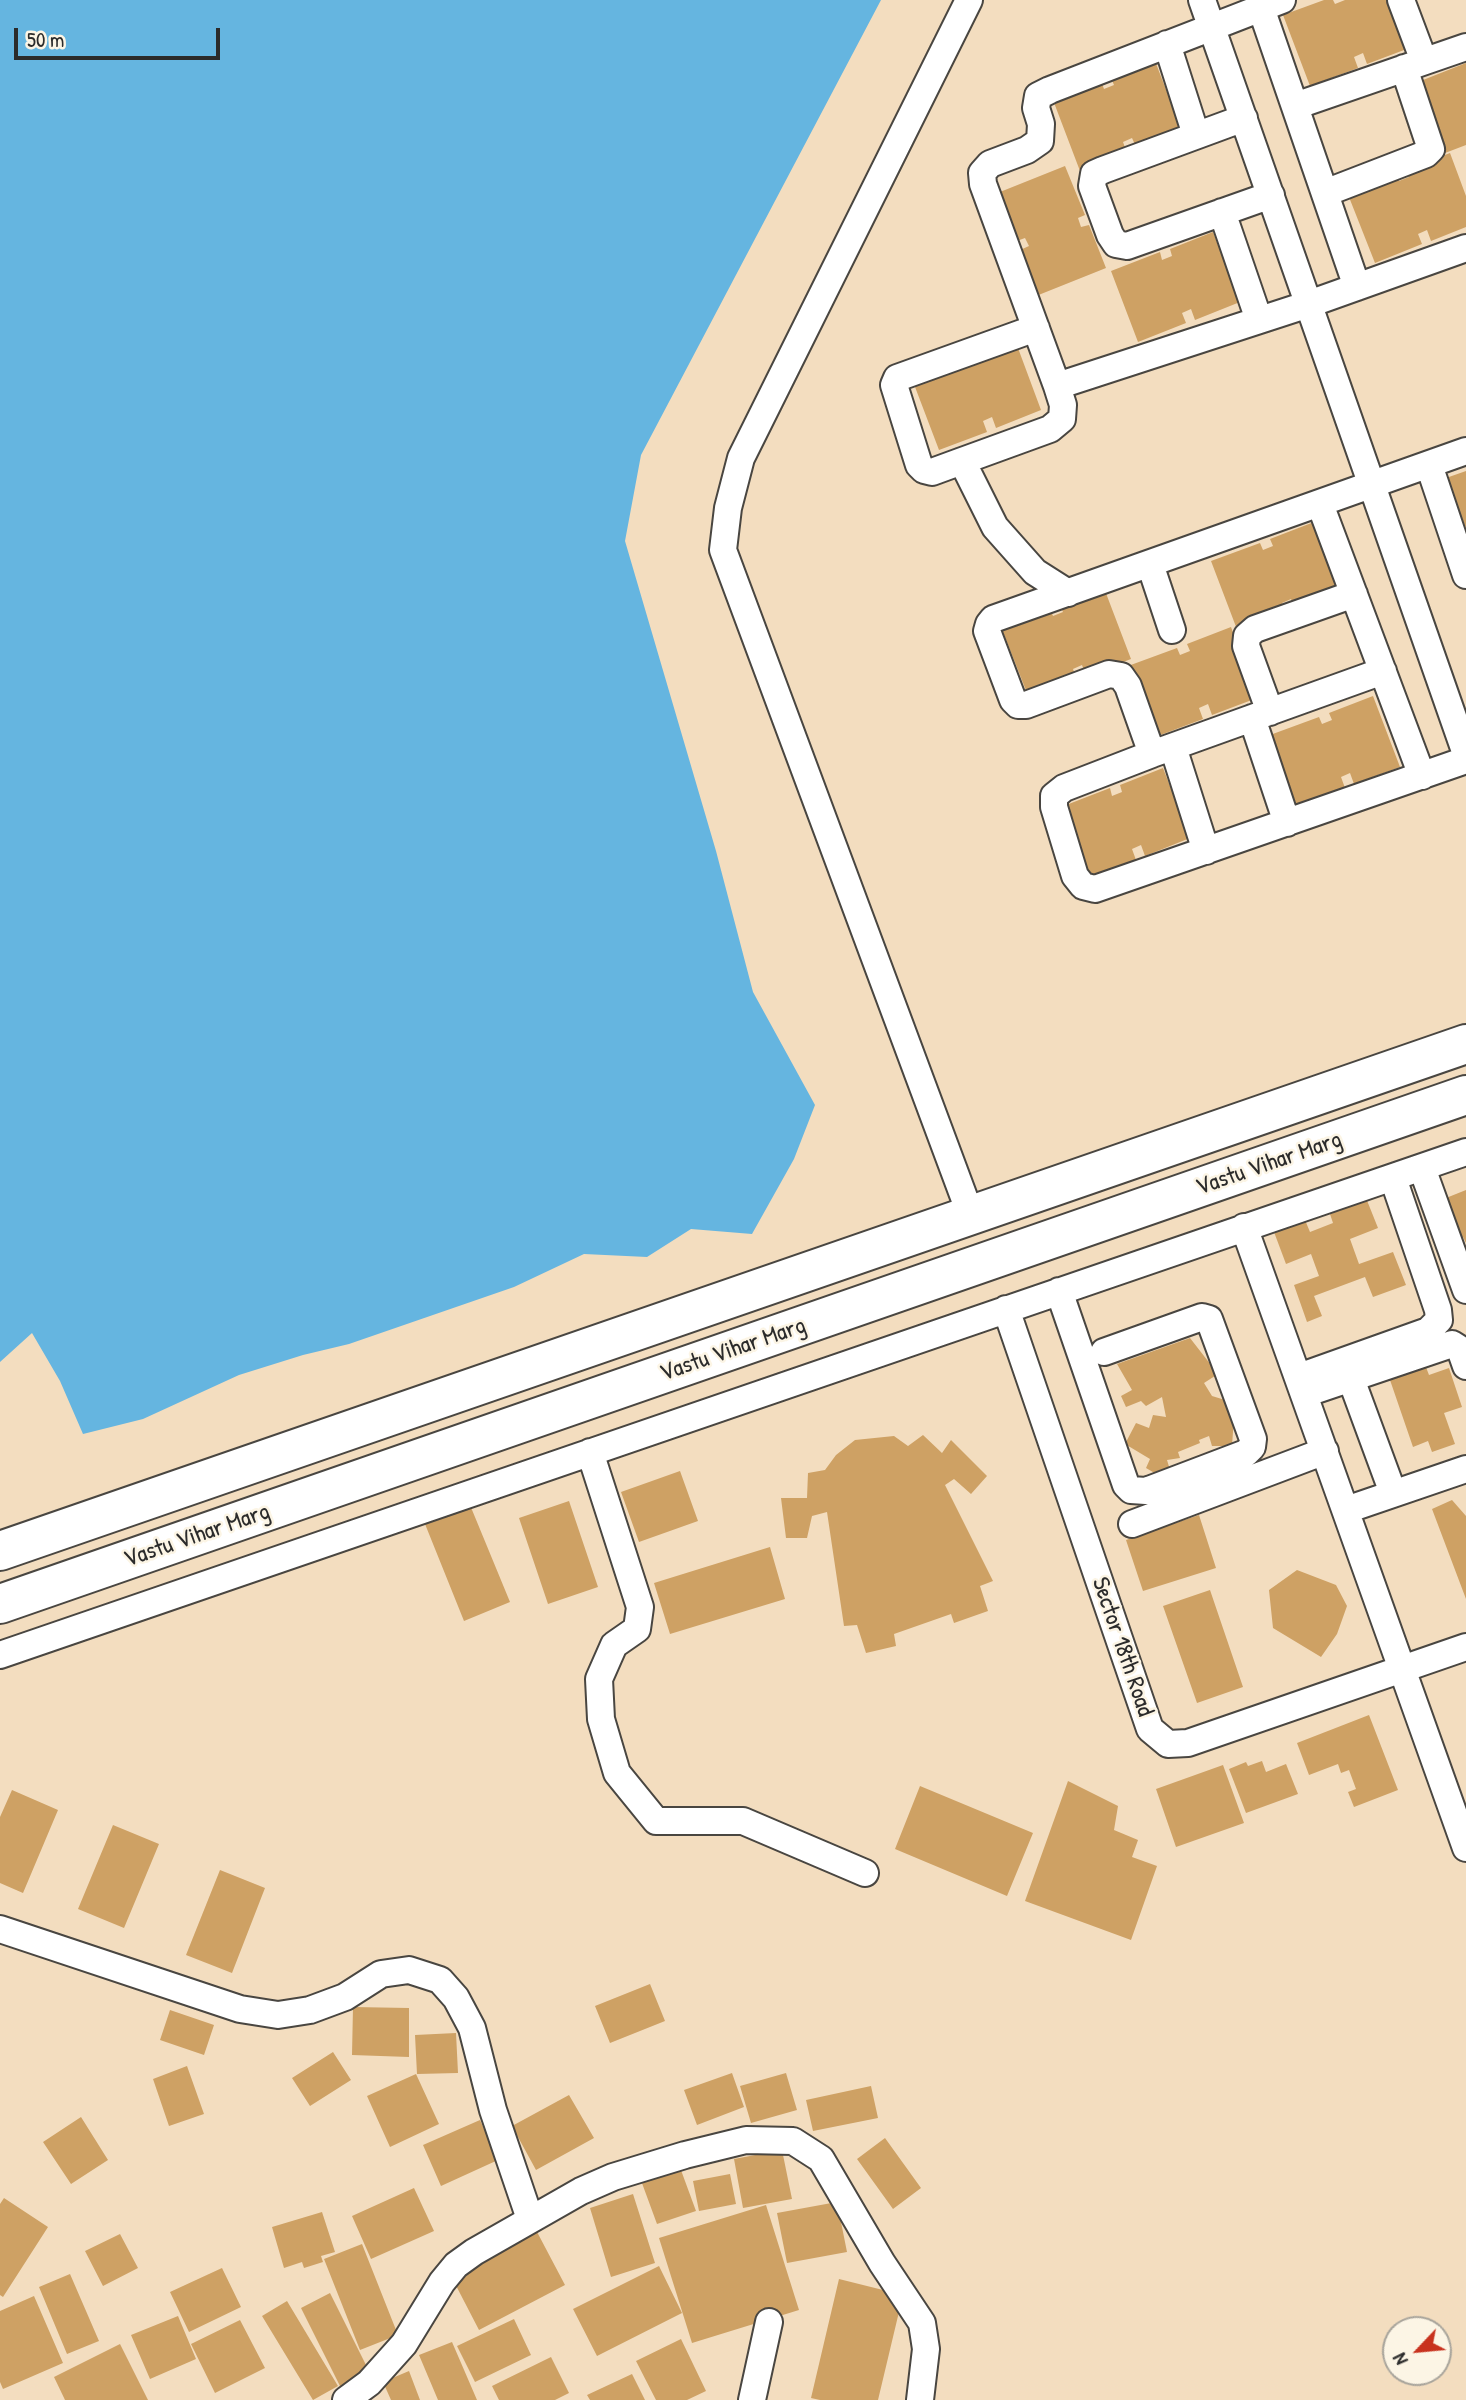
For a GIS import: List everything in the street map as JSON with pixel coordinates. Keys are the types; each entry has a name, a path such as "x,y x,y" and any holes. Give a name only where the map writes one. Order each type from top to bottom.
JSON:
{"main road":[{"name":"Vastu Vihar Marg","path":"0,1551 1466,1044"},
{"name":"Vastu Vihar Marg","path":"0,1604 1466,1095"}],"street":[{"path":"969,0 741,458 728,508 723,550 971,1216"},
{"path":"1202,0 1466,754"},
{"path":"1325,193 1426,154 1431,149 1401,0"},
{"path":"1036,328 897,378 894,385 919,465 924,470 932,472 1050,429 1062,419 1063,405 1057,386 1036,328 983,184 982,173 990,164 1027,150 1040,141 1041,124 1036,108 1038,96 1271,4 1295,106 1357,287"},
{"path":"1167,44 1196,135"},
{"path":"1295,106 1466,47"},
{"path":"1244,118 1094,174 1092,186 1110,235 1116,244 1127,246 1271,195"},
{"path":"1222,212 1259,320"},
{"path":"1057,386 1309,304 1466,248"},
{"path":"1206,851 1163,751 1121,676 1109,674 1026,705 1018,705 1013,700 987,631 989,624 993,619 1466,451"},
{"path":"962,461 995,527 1035,572 1068,593"},
{"path":"1429,465 1464,564"},
{"path":"1320,504 1422,776"},
{"path":"1150,564 1172,630"},
{"path":"1287,823 1246,646 1247,636 1255,629 1354,594"},
{"path":"1383,671 1064,788 1054,796 1054,807 1075,876 1083,886 1095,889 1466,760"},
{"path":"0,1655 1466,1152"},
{"path":"1422,1168 1466,1290"},
{"path":"1302,1386 1428,1331 1439,1320 1438,1310 1393,1178"},
{"path":"1244,1227 1466,1848"},
{"path":"1059,1291 1126,1485 1131,1490 1146,1491 1246,1453 1252,1447 1253,1439 1209,1319 1202,1317 1104,1352"},
{"name":"Sector 18th Road","path":"1006,1309 1150,1729 1168,1744 1188,1743 1466,1647"},
{"path":"1302,1386 1351,1378 1452,1344 1460,1349 1466,1366"},
{"path":"1351,1378 1393,1493"},
{"path":"1132,1524 1325,1451"},
{"path":"590,1452 640,1606 637,1629 614,1645 599,1679 601,1718 617,1773 656,1821 743,1821 865,1873"},
{"path":"1346,1510 1466,1469"},
{"path":"0,1929 240,2009 278,2015 310,2010 345,1997 381,1974 409,1970 440,1980 456,1998 472,2028 493,2110 530,2219"},
{"path":"346,2400 369,2383 404,2344 442,2282 456,2265 474,2252 581,2191 613,2177 746,2140 793,2141 821,2159 882,2263 922,2323 928,2398"},
{"path":"752,2400 769,2322"}],"water":[{"path":"0,0 881,0 641,455 625,541 716,851 753,992 815,1105 794,1159 752,1234 691,1229 647,1257 584,1254 514,1287 349,1344 239,1375 143,1419 83,1434 60,1381 32,1333 0,1362"}],"building":[{"path":"1324,0 1333,0 1335,4 1345,0 1394,0 1412,47 1367,64 1363,53 1354,57 1358,68 1310,86 1283,15"},
{"path":"1155,61 1182,131 1137,149 1132,138 1123,142 1127,153 1080,171 1053,100 1101,81 1104,89 1114,85 1111,78"},
{"path":"1466,63 1466,145 1445,153 1418,82"},
{"path":"1450,153 1466,196 1466,227 1431,241 1427,230 1418,234 1422,244 1375,263 1347,192 1397,174 1399,181 1409,177 1406,170"},
{"path":"1065,166 1085,215 1078,218 1081,227 1089,225 1106,268 1036,296 1018,251 1029,246 1025,238 1014,242 995,194"},
{"path":"1213,232 1240,302 1195,320 1191,309 1182,313 1186,323 1138,342 1111,271 1160,252 1162,260 1172,256 1170,249"},
{"path":"1015,340 1041,410 996,428 992,417 983,421 987,432 939,450 912,379"},
{"path":"1466,471 1466,528 1446,478"},
{"path":"1314,522 1340,593 1295,610 1291,599 1282,603 1286,614 1238,632 1211,561 1260,543 1263,550 1273,546 1270,539"},
{"path":"1104,588 1131,659 1086,676 1082,665 1073,669 1077,680 1029,698 1001,627 1050,609 1053,616 1063,612 1060,605"},
{"path":"1231,627 1257,698 1212,715 1208,704 1199,708 1203,719 1155,737 1128,666 1177,648 1180,655 1190,651 1187,644"},
{"path":"1373,696 1400,767 1354,784 1350,773 1341,777 1345,788 1297,806 1270,735 1319,717 1322,724 1332,720 1329,713"},
{"path":"1163,768 1190,838 1145,856 1141,845 1132,849 1136,860 1088,878 1061,807 1110,788 1112,796 1122,792 1120,785"},
{"path":"1466,1190 1466,1243 1463,1237 1458,1239 1441,1200"},
{"path":"1366,1198 1378,1228 1350,1239 1359,1264 1393,1252 1406,1285 1373,1297 1365,1277 1314,1296 1322,1316 1307,1322 1294,1285 1319,1276 1311,1254 1286,1264 1274,1232 1305,1220 1310,1232 1333,1223 1329,1211"},
{"path":"1190,1338 1218,1374 1204,1383 1212,1396 1235,1403 1232,1446 1212,1446 1209,1436 1199,1440 1200,1443 1178,1452 1180,1458 1167,1460 1170,1470 1165,1479 1146,1468 1150,1459 1125,1444 1136,1423 1149,1428 1153,1415 1166,1417 1162,1397 1146,1406 1141,1401 1126,1407 1121,1396 1132,1390 1117,1364"},
{"path":"1424,1362 1429,1375 1449,1368 1462,1407 1444,1413 1455,1444 1432,1452 1428,1441 1413,1447 1390,1380 1402,1375 1400,1370"},
{"path":"923,1435 942,1453 951,1440 987,1476 971,1494 954,1479 945,1485 993,1581 980,1586 988,1611 954,1623 951,1614 894,1634 896,1646 866,1653 857,1625 844,1626 827,1512 812,1516 807,1538 786,1538 781,1498 807,1498 808,1473 825,1470 836,1455 855,1440 894,1436 908,1446"},
{"path":"680,1471 698,1521 639,1542 621,1492"},
{"path":"1452,1500 1466,1516 1466,1599 1432,1509"},
{"path":"569,1501 598,1587 548,1604 519,1518"},
{"path":"470,1505 510,1602 464,1621 425,1524"},
{"path":"1199,1515 1216,1568 1143,1591 1126,1540"},
{"path":"770,1547 785,1599 670,1634 654,1583"},
{"path":"1297,1570 1336,1585 1347,1606 1337,1634 1321,1657 1273,1628 1269,1590"},
{"path":"1210,1590 1243,1687 1197,1703 1163,1606"},
{"path":"1369,1715 1398,1790 1354,1807 1348,1792 1356,1789 1349,1770 1341,1773 1338,1764 1309,1775 1297,1743"},
{"path":"1262,1761 1266,1772 1286,1764 1298,1794 1246,1813 1229,1769 1246,1762 1248,1766"},
{"path":"1223,1765 1244,1823 1176,1847 1156,1789"},
{"path":"1068,1781 1118,1806 1114,1830 1138,1840 1132,1857 1157,1866 1131,1940 1025,1901"},
{"path":"920,1786 1033,1833 1007,1896 895,1849"},
{"path":"12,1790 58,1810 23,1893 0,1883 0,1817"},
{"path":"113,1825 159,1844 124,1928 78,1909"},
{"path":"220,1870 265,1888 232,1973 186,1955"},
{"path":"650,1984 665,2021 610,2043 595,2006"},
{"path":"353,2007 409,2008 409,2057 352,2055"},
{"path":"170,2010 214,2025 204,2055 160,2040"},
{"path":"456,2033 458,2073 417,2074 415,2035"},
{"path":"333,2052 351,2080 310,2106 292,2078"},
{"path":"187,2066 204,2114 169,2126 153,2079"},
{"path":"732,2073 744,2107 697,2125 684,2090"},
{"path":"786,2073 797,2110 751,2123 740,2086"},
{"path":"416,2074 439,2124 390,2147 367,2096"},
{"path":"871,2086 878,2118 813,2131 806,2100"},
{"path":"569,2095 594,2138 536,2170 512,2126"},
{"path":"81,2117 108,2160 71,2184 43,2142"},
{"path":"480,2120 498,2160 441,2186 423,2145"},
{"path":"885,2138 921,2188 893,2209 857,2159"},
{"path":"782,2150 792,2199 743,2208 734,2159"},
{"path":"678,2162 696,2211 657,2224 639,2175"},
{"path":"730,2174 736,2204 699,2211 693,2181"},
{"path":"414,2188 434,2231 371,2259 352,2216"},
{"path":"633,2194 655,2263 611,2277 590,2208"},
{"path":"4,2198 48,2227 3,2297 0,2295 0,2204"},
{"path":"837,2202 847,2252 787,2263 777,2213"},
{"path":"766,2205 799,2310 692,2343 659,2238"},
{"path":"322,2212 335,2252 321,2256 323,2262 304,2268 302,2262 284,2268 272,2227"},
{"path":"536,2230 565,2285 479,2330 450,2274"},
{"path":"120,2234 138,2268 103,2286 85,2251"},
{"path":"362,2244 398,2335 360,2350 324,2259"},
{"path":"659,2266 682,2313 597,2356 573,2309"},
{"path":"222,2268 241,2307 189,2332 170,2292"},
{"path":"70,2274 99,2341 67,2354 39,2287"},
{"path":"839,2279 903,2295 878,2400 811,2398"},
{"path":"330,2293 370,2373 341,2388 301,2308"},
{"path":"34,2296 63,2363 3,2389 0,2382 0,2311"},
{"path":"287,2301 338,2386 313,2400 262,2316"},
{"path":"178,2316 196,2359 150,2379 131,2335"},
{"path":"514,2319 531,2355 475,2382 457,2346"},
{"path":"240,2320 265,2368 215,2393 191,2344"},
{"path":"681,2339 706,2391 687,2400 656,2400 636,2361"},
{"path":"452,2342 477,2400 438,2400 419,2355"},
{"path":"120,2344 148,2400 65,2400 54,2377"},
{"path":"551,2357 569,2393 555,2400 499,2400 492,2386"},
{"path":"409,2371 420,2400 391,2400 383,2382"},
{"path":"632,2374 645,2400 590,2400 587,2395"}]}
